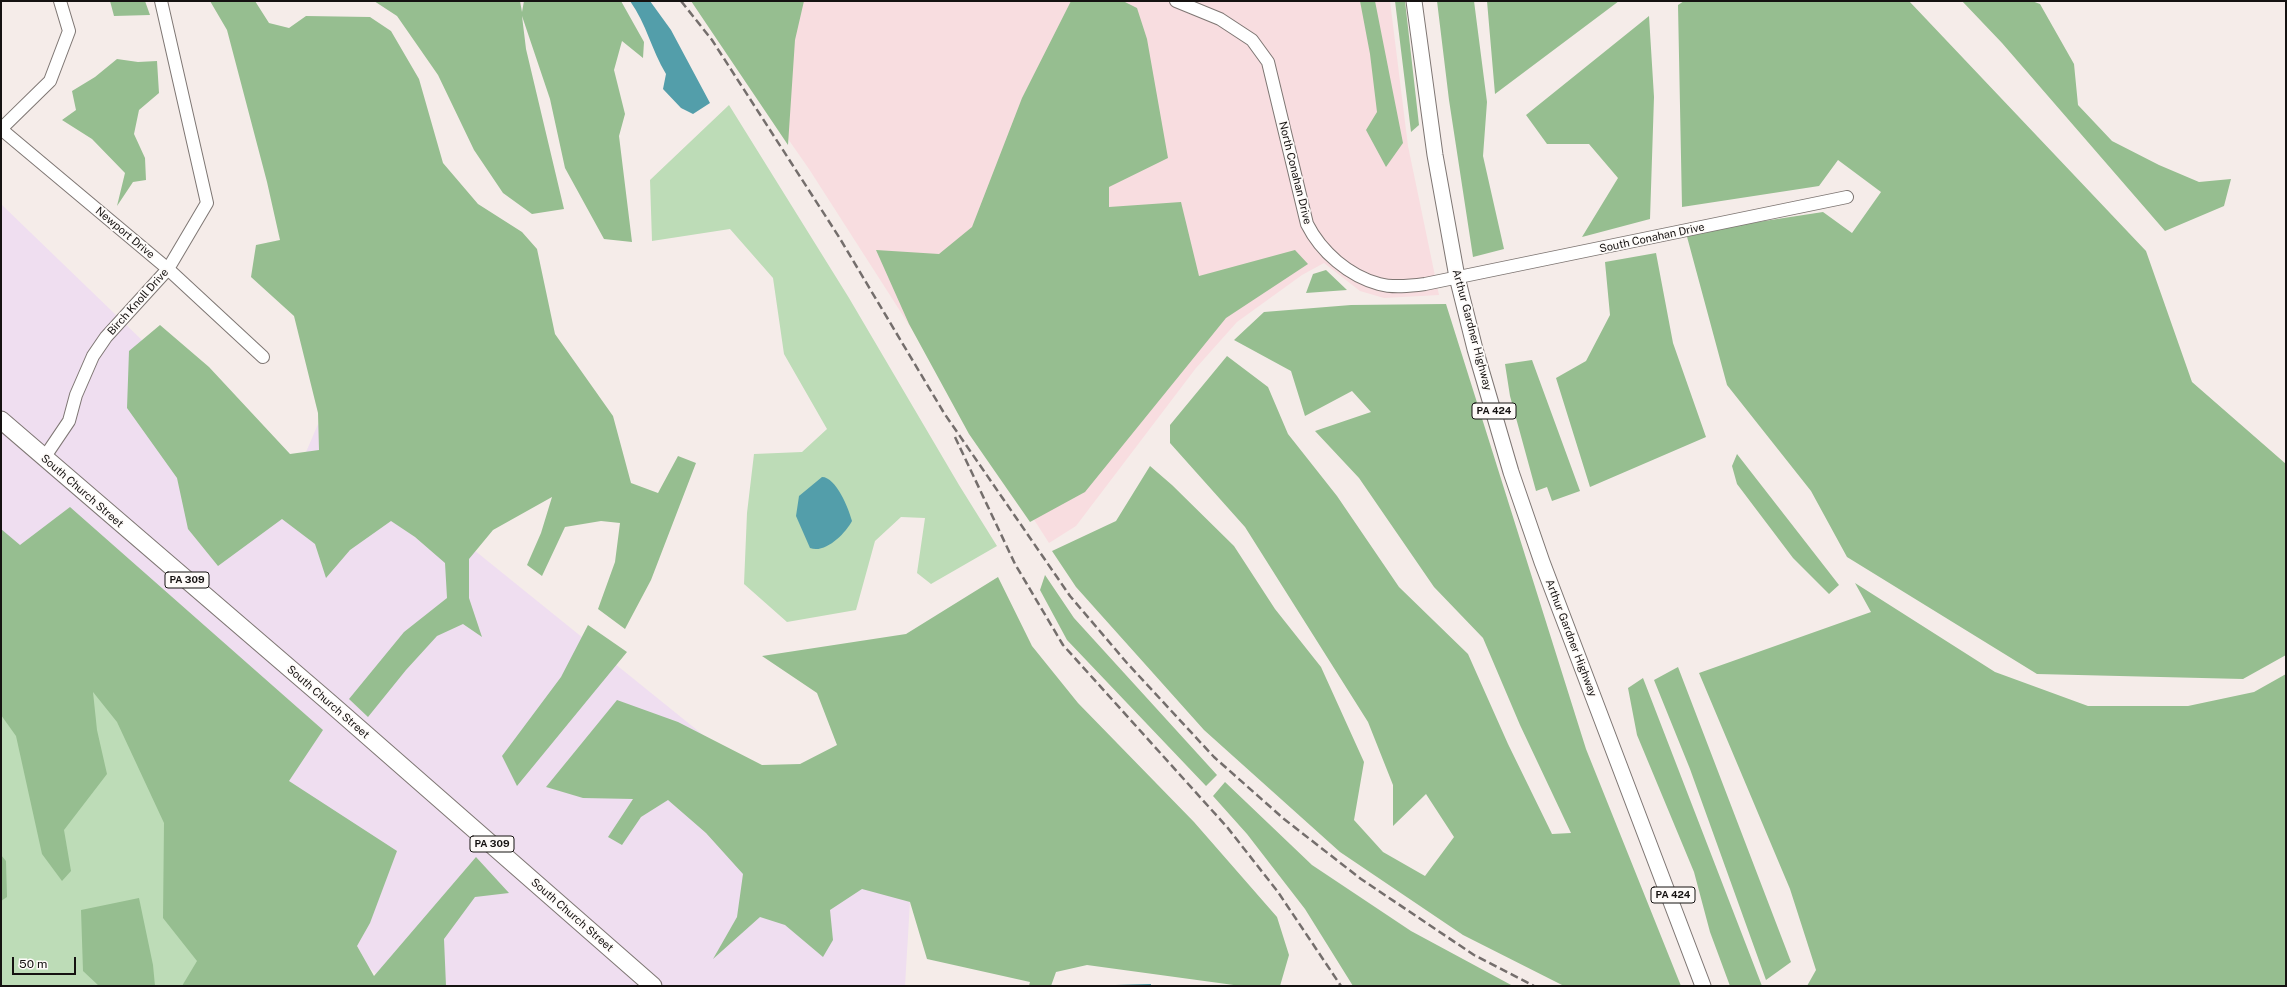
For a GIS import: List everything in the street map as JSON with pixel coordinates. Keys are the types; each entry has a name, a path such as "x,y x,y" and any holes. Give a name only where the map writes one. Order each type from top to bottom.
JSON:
{"highway":[{"name":"South Church Street","path":"1,420 330,703 653,986"}],"main road":[{"name":"Arthur Gardner Highway","path":"1414,1 1435,155 1457,277 1475,349 1511,472 1542,562 1703,986"},
{"name":"Arthur Gardner Highway","path":"1635,805 1711,986"}],"street":[{"path":"1,129 50,81 69,31 60,1"},
{"name":"Birch Knoll Drive","path":"44,458 69,421 76,395 93,356 106,337 168,270 207,203 161,1"},
{"name":"North Conahan Drive","path":"1176,1 1220,20 1252,40 1268,62 1307,224 1313,236 1332,257 1357,276 1380,284 1404,286 1457,277"},
{"name":"Newport Drive","path":"1,129 168,270 263,357"},
{"name":"South Conahan Drive","path":"1457,277 1847,197"}],"shaded area":[{"path":"692,1 1390,1 1408,146 1439,295 1384,298 1360,291 1324,263 1302,275 1237,322 1196,368 1076,526 1049,543 809,169"},
{"path":"1,204 292,485 318,424 910,902 905,986 389,986 1,624"}],"green space":[{"path":"110,1 145,1 150,15 114,16"},
{"path":"210,1 255,1 269,23 289,28 306,16 370,17 391,31 419,79 443,163 478,204 522,232 537,249 555,334 613,416 631,483 658,493 678,456 696,463 651,580 625,629 598,609 615,562 620,523 601,521 565,527 542,576 527,565 541,533 552,497 493,530 469,559 469,598 482,637 463,624 437,636 406,670 368,717 349,699 404,632 447,598 445,563 415,537 391,521 350,550 326,578 315,544 282,519 218,566 188,529 177,478 127,408 129,351 160,325 209,367 290,454 319,450 318,413 294,316 251,277 256,245 280,240 267,182 227,30"},
{"path":"374,1 520,1 522,12 524,1 621,1 644,42 643,58 622,41 614,70 625,114 619,136 632,242 604,239 565,168 550,99 522,16 526,49 564,209 532,214 503,193 474,150 438,75 397,16"},
{"path":"691,1 804,1 795,40 788,145"},
{"path":"1071,1 1123,1 1137,8 1147,39 1168,158 1109,187 1109,207 1181,202 1199,276 1295,250 1308,264 1226,318 1085,492 1030,522 969,434 909,324 876,250 939,254 972,227 1022,98"},
{"path":"1360,1 1375,1 1403,143 1386,167 1366,130 1377,112 1370,54"},
{"path":"1395,1 1405,1 1419,125 1411,132"},
{"path":"1437,1 1474,1 1487,102 1483,156 1504,249 1473,257 1449,100"},
{"path":"1487,1 1619,1 1495,94"},
{"path":"1684,1 1909,1 2146,251 2192,382 2286,464 2286,655 2243,679 2037,674 1847,557 1811,491 1727,385 1686,233 1823,212 1852,233 1881,192 1838,160 1819,186 1682,207 1678,5"},
{"path":"1962,1 2032,1 2040,4 2074,64 2078,105 2112,141 2159,165 2199,182 2231,179 2224,206 2165,231 2002,43"},
{"path":"1649,16 1654,97 1650,219 1582,237 1618,178 1589,144 1547,144 1526,115"},
{"path":"117,59 138,62 157,61 159,93 139,110 134,134 145,158 146,180 133,182 117,206 125,173 92,139 62,120 76,110 72,91 95,77"},
{"path":"729,105 849,298 959,485 997,546 931,584 917,573 925,518 901,517 875,541 856,610 787,622 744,584 747,513 754,454 802,452 827,429 784,354 773,278 730,229 652,241 650,180"},
{"path":"1656,253 1673,343 1706,437 1590,487 1556,378 1586,361 1610,315 1605,262"},
{"path":"1326,270 1347,290 1306,293 1313,274"},
{"path":"1446,304 1586,749 1681,986 1564,986 1463,935 1340,852 1204,730 1076,587 1052,551 1116,521 1150,466 1172,485 1234,546 1275,609 1321,667 1364,762 1354,820 1383,852 1425,876 1454,837 1426,794 1393,826 1393,785 1368,722 1245,527 1170,443 1170,425 1227,356 1268,387 1288,434 1337,496 1399,587 1468,654 1508,744 1552,834 1571,833 1520,725 1483,638 1434,587 1359,478 1315,431 1371,412 1352,391 1305,416 1291,371 1234,340 1264,312 1351,305"},
{"path":"1532,360 1580,491 1552,501 1547,487 1536,491 1510,396 1505,364"},
{"path":"1737,454 1839,585 1829,594 1793,558 1737,484 1732,466"},
{"path":"70,507 323,730 289,781 397,851 370,923 357,946 374,976 476,857 509,893 475,897 444,939 446,986 182,986 197,961 163,918 164,823 117,722 93,692 97,730 107,774 64,830 71,871 62,881 42,854 16,736 1,715 1,529 20,545"},
{"path":"1045,575 1074,618 1217,775 1206,786 1067,640 1040,590"},
{"path":"998,577 1032,646 1078,703 1194,822 1277,917 1289,955 1280,986 1241,986 1087,965 1056,972 1051,986 1029,986 1030,982 927,959 910,902 862,889 830,910 833,940 823,957 785,925 760,917 713,959 737,917 743,874 706,833 668,800 641,817 622,845 608,837 633,799 583,798 546,787 617,700 678,722 762,765 800,764 837,745 817,693 762,656 906,634"},
{"path":"1855,583 1995,672 2088,706 2188,706 2254,692 2286,674 2286,986 1807,986 1816,970 1790,889 1699,673 1871,612"},
{"path":"588,625 627,652 517,786 502,756 561,677"},
{"path":"1,638 124,694 178,832 206,986 1,986"},
{"path":"1678,667 1791,962 1766,980 1690,769 1654,680"},
{"path":"1643,678 1762,986 1730,986 1710,932 1694,872 1637,735 1628,688"},
{"path":"1225,782 1312,865 1411,931 1513,986 1353,986 1305,909 1247,834 1213,796"},
{"path":"1,855 6,861 7,897 1,901"},
{"path":"139,898 153,965 155,986 99,986 83,971 81,910"}],"water":[{"path":"630,1 650,1 671,30 710,103 693,114 681,108 663,89 666,74 656,55 641,19"},
{"path":"822,477 827,478 837,488 845,502 852,521 845,532 834,542 828,546 816,549 810,548 796,516 799,496"},
{"path":"1151,984 1151,986 1080,986"}],"railway":[{"path":"681,1 712,40 839,237 944,413 1070,596 1127,663 1214,757 1284,819 1361,879 1474,955 1534,986"},
{"path":"955,437 1015,564 1063,645 1227,827 1278,892 1341,986"}]}
